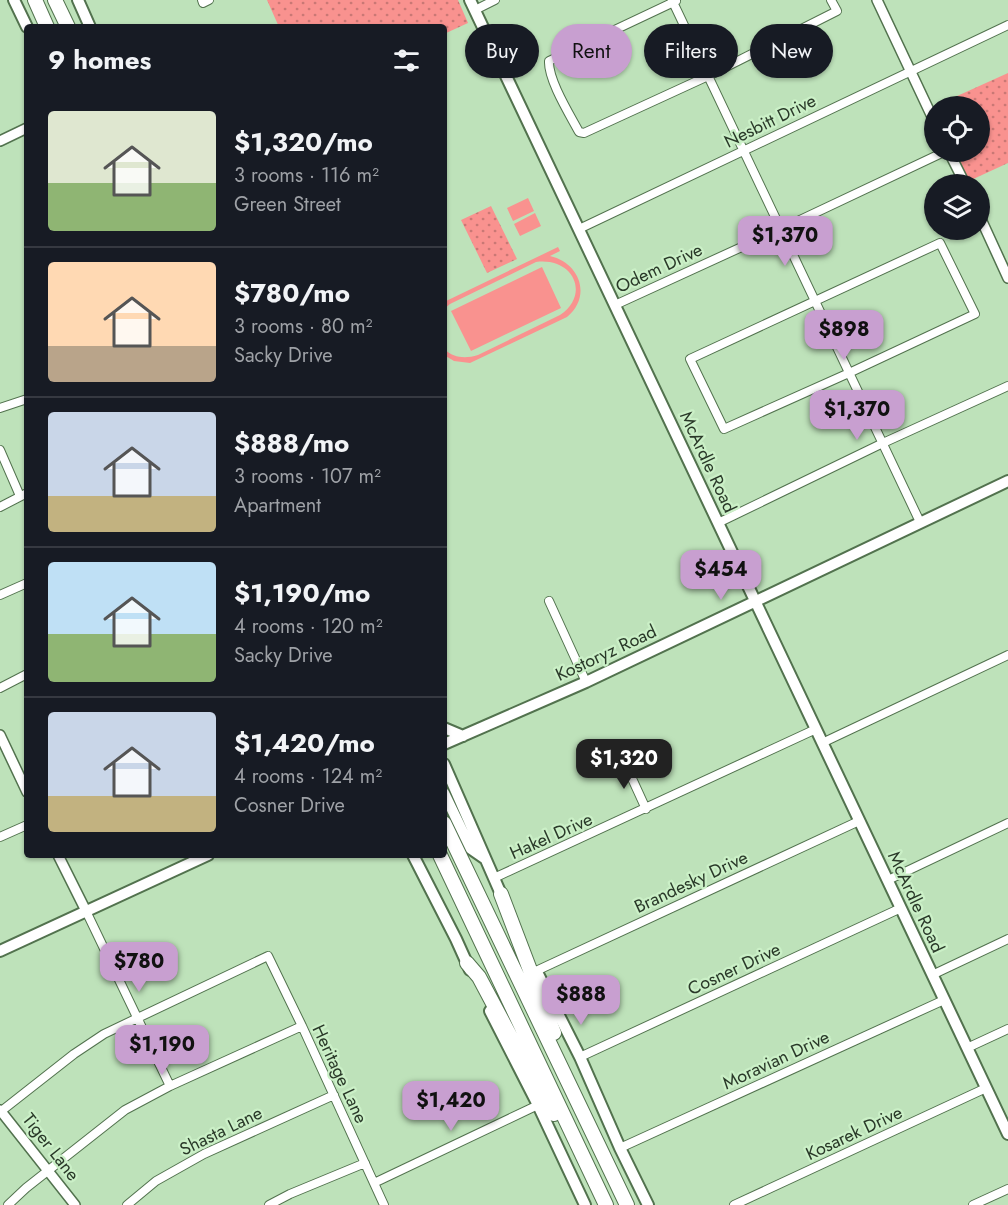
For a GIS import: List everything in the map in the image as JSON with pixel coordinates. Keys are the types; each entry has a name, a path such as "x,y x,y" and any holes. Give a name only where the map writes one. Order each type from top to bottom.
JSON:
{"highway":[{"path":"35,0 46,24"},
{"path":"55,0 67,24"},
{"path":"447,829 627,1205"},
{"path":"441,858 606,1205"},
{"path":"501,894 587,1119"},
{"path":"467,963 479,976 530,1073 598,1187"}],"main road":[{"path":"14,0 26,24"},
{"path":"78,0 89,24"},
{"name":"McArdle Road","path":"473,5 986,1089 1005,1120 1008,1134"},
{"name":"Kostoryz Road","path":"447,743 586,682 1008,481"},
{"path":"447,729 463,736"},
{"path":"447,771 536,971 580,1057 648,1205"},
{"path":"447,799 471,849 486,860"},
{"path":"0,951 201,858"},
{"path":"414,858 538,1105 585,1205"}],"street":[{"path":"473,5 495,0"},
{"path":"738,61 837,11 831,0"},
{"path":"877,0 924,100"},
{"path":"684,24 674,1 549,61 549,68 558,93 579,132 584,133 704,78"},
{"name":"Nesbitt Drive","path":"579,229 1008,25"},
{"path":"709,78 920,522"},
{"path":"0,141 24,129"},
{"name":"Odem Drive","path":"615,305 924,161"},
{"path":"990,239 1008,278"},
{"path":"940,243 975,314 724,429 690,359 815,302 940,243"},
{"path":"718,523 883,443 1008,386"},
{"path":"0,408 24,400"},
{"path":"0,450 24,494 0,507"},
{"path":"0,595 24,584"},
{"path":"549,601 586,682"},
{"path":"822,742 1008,655"},
{"path":"0,688 24,676"},
{"name":"Hakel Drive","path":"494,878 816,729"},
{"path":"1,739 24,786"},
{"path":"624,761 646,808"},
{"name":"Brandesky Drive","path":"536,971 859,821"},
{"path":"888,880 1008,823"},
{"path":"0,837 24,826"},
{"path":"60,858 170,1086"},
{"name":"Cosner Drive","path":"580,1057 901,908"},
{"path":"933,975 1008,939"},
{"name":"Heritage Lane","path":"137,1017 268,956 384,1205"},
{"name":"Moravian Drive","path":"620,1148 945,1000"},
{"path":"0,1111 74,1054 104,1034 137,1017"},
{"path":"8,1205 48,1170 125,1110 170,1086 302,1026"},
{"path":"967,1048 1008,1029"},
{"name":"Kosarek Drive","path":"734,1205 986,1089"},
{"name":"Shasta Lane","path":"127,1205 156,1181 204,1154 334,1095"},
{"path":"374,1183 538,1105"},
{"name":"Tiger Lane","path":"0,1111 75,1205"},
{"path":"269,1205 365,1163"},
{"path":"973,1205 1008,1189"}],"shaded area":[{"path":"267,0 458,0 468,23 447,33 447,24 278,24"},
{"path":"1008,73 1008,163 984,174 966,174 960,162 990,162 990,96 957,96"},
{"path":"528,198 534,211 513,221 507,208"},
{"path":"491,206 517,259 487,273 461,220"},
{"path":"535,213 541,226 520,236 514,224"},
{"path":"558,247 560,251 550,256 569,266 579,281 581,290 575,309 567,317 470,363 454,361 447,357 447,351 460,357 478,355 560,315 575,297 574,279 560,265 536,262 447,306 447,301"},
{"path":"542,267 561,308 471,351 451,311"}]}
